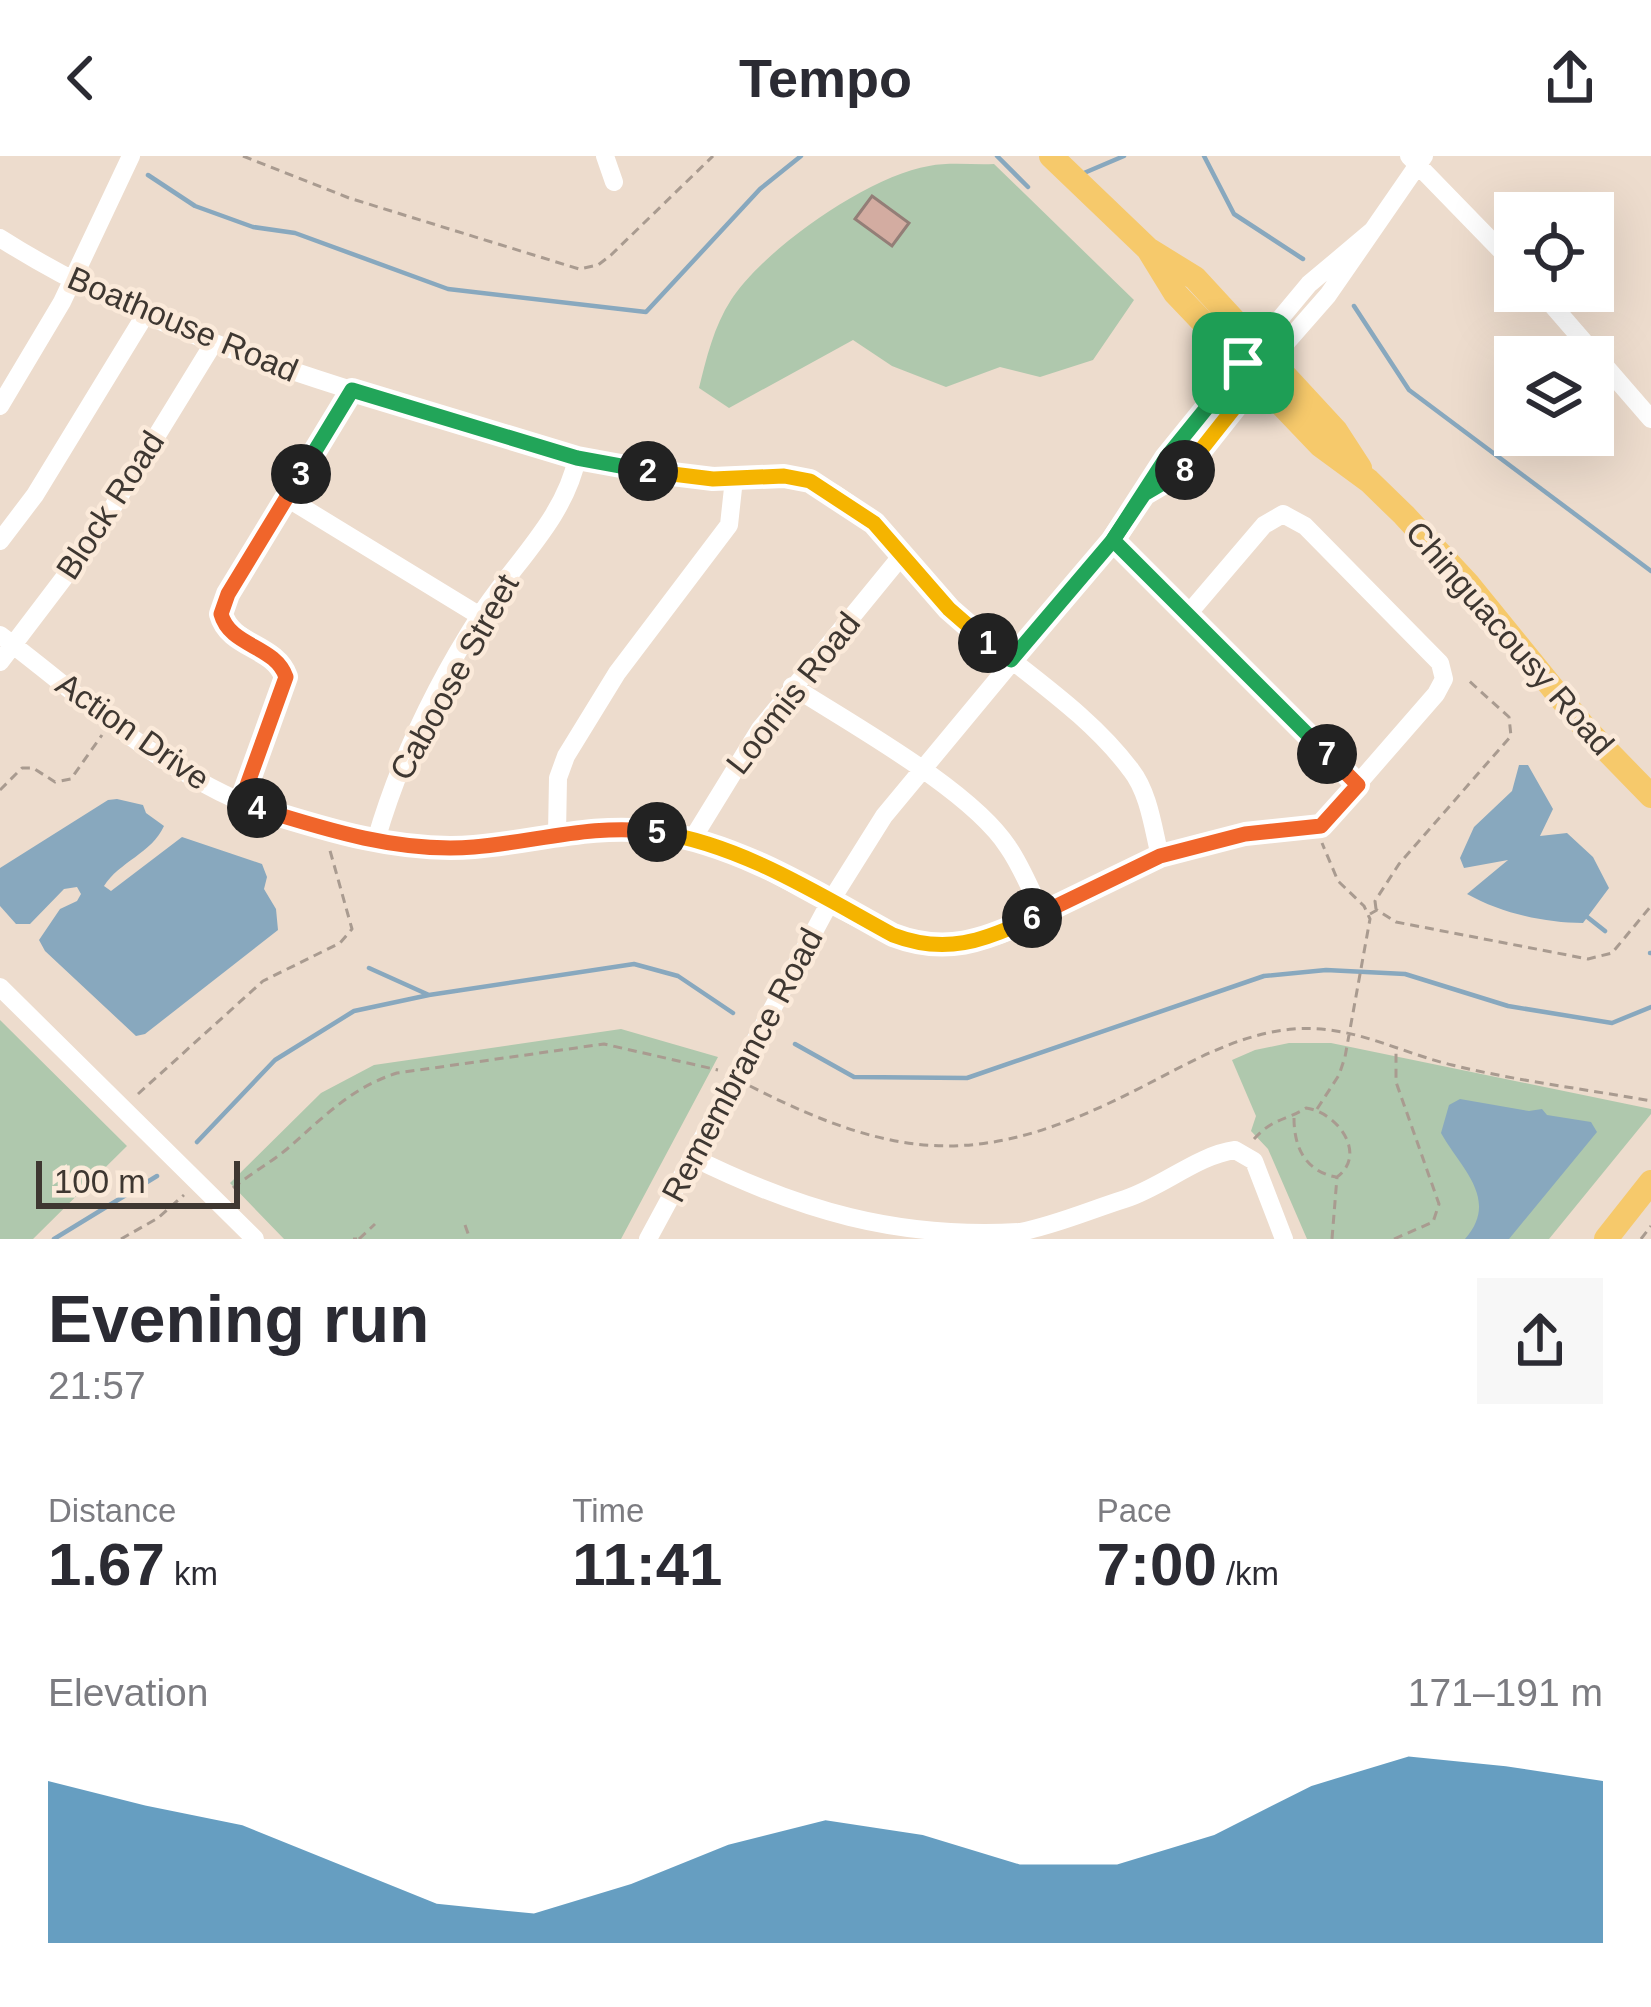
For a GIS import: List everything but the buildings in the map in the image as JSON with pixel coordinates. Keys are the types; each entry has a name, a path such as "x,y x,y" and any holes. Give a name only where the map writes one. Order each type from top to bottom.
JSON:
{"main road":[{"name":"Chinguacousy Road","path":"1051,156 1148,249 1195,278 1320,445 1369,481 1469,585 1585,728 1651,796"},
{"path":"1606,1239 1651,1182"}],"street":[{"path":"1,404 73,279 131,156"},
{"path":"605,156 614,182"},
{"path":"1417,159 1494,242"},
{"name":"Remembrance Road","path":"648,1239 857,854 921,769 1113,540 1144,494 1186,470 1309,284 1372,231 1417,159"},
{"name":"Boathouse Road","path":"0,238 145,315 213,344 577,458 655,472 810,481 874,523 949,609 1085,722 1128,765 1142,789 1160,856"},
{"path":"1558,312 1651,419"},
{"path":"0,541 35,495 145,315"},
{"name":"Block Road","path":"0,662 6,640 92,541 213,344"},
{"path":"241,802 286,677 276,660 230,632 221,614 228,594 352,390"},
{"name":"Caboose Street","path":"376,840 415,734 480,616 567,496 577,458"},
{"path":"557,834 558,778 566,756 628,657 729,525 734,479"},
{"path":"287,498 480,616"},
{"name":"Action Drive","path":"6,640 148,749 241,802 376,840 453,848 622,829 693,838 749,859 893,935 932,946 982,940 1160,856 1245,834 1321,826 1436,694 1444,671 1294,517 1273,517 1188,614"},
{"path":"1113,540 1358,785"},
{"name":"Loomis Road","path":"693,838 741,755 792,686 903,554"},
{"path":"792,686 921,769 1000,836 1042,913"},
{"path":"0,988 255,1239"},
{"path":"692,1157 806,1212 888,1236 972,1237 1018,1232 1140,1194 1228,1150 1243,1152 1254,1161 1284,1239"}],"path":[{"path":"243,156 349,198 588,269 611,255 713,156"},
{"path":"1468,680 1509,718 1511,736 1399,864 1375,901 1377,910 1396,922 1588,959 1612,953 1651,906"},
{"path":"0,790 22,768 33,768 55,782 71,778 103,734"},
{"path":"138,1094 263,981 340,943 352,929 328,844"},
{"path":"1322,844 1338,881 1370,914"},
{"path":"1370,914 1377,910"},
{"path":"1317,1109 1339,1075 1370,914"},
{"path":"749,1086 838,1127 891,1142 979,1144 1059,1126 1250,1036 1290,1029 1350,1033 1490,1074 1651,1101"},
{"path":"233,1188 286,1150 338,1102 371,1081 397,1073 604,1044 720,1071"},
{"path":"1394,1239 1433,1222 1439,1204 1396,1082 1396,1046"},
{"path":"1243,1152 1270,1122 1294,1118 1306,1108 1328,1114 1349,1142 1349,1166 1337,1177 1332,1239"},
{"path":"1294,1118 1299,1152 1317,1170 1337,1177"},
{"path":"121,1239 158,1218 184,1195"},
{"path":"356,1239 375,1224"},
{"path":"465,1225 470,1239"},
{"path":"1641,1239 1651,1226"}],"green space":[{"path":"994,164 1134,300 1093,360 1040,377 1000,367 946,387 892,366 853,340 729,408 699,388 715,332 731,300 792,238 848,199 904,173 937,165"},
{"path":"0,1020 127,1146 33,1239 0,1239"},
{"path":"621,1029 718,1057 621,1239 284,1239 230,1183 321,1093 374,1065"},
{"path":"1289,1043 1331,1043 1651,1109 1651,1114 1549,1239 1307,1239 1268,1149 1251,1131 1256,1116 1232,1060"}],"water":[{"path":"1519,765 1528,765 1553,809 1540,836 1567,833 1593,857 1609,888 1583,923 1523,916 1467,894 1508,860 1464,868 1460,858 1474,827 1512,791"},
{"path":"108,800 143,805 164,826 104,886 111,891 182,837 262,864 267,877 264,889 276,909 278,930 145,1034 136,1036 39,940 60,909 77,901 81,894 77,887 64,889 30,924 16,924 0,906 0,868"},
{"path":"1460,1099 1542,1109 1547,1115 1591,1122 1597,1132 1509,1239 1465,1239 1475,1224 1478,1197 1441,1133 1449,1105"}],"waterway":[{"path":"148,175 195,206 253,227 295,233 448,289 646,312 760,189 801,156"},
{"path":"997,156 1028,187"},
{"path":"1084,173 1124,156"},
{"path":"1204,156 1234,214 1303,259"},
{"path":"1354,306 1409,390 1651,571"},
{"path":"1586,916 1605,931"},
{"path":"197,1142 275,1060 354,1011 634,964 678,976 733,1013"},
{"path":"369,968 429,995"},
{"path":"795,1044 854,1077 967,1078 1264,976 1326,970 1405,974 1508,1006 1612,1023 1651,1007"},
{"path":"54,1239 157,1176"}],"route":[{"path":"1243,363 1166,458 1113,540 1011,660 949,609 874,523 810,481 784,476 713,479 577,458 352,390 223,604 221,614 230,632 276,660 286,677 241,802 357,836 422,847 478,847 590,830 693,838 749,859 893,935 949,947 998,934 1160,856 1222,838 1321,826 1358,785 1113,540 1144,494 1186,470 1257,379 1243,363"}]}
